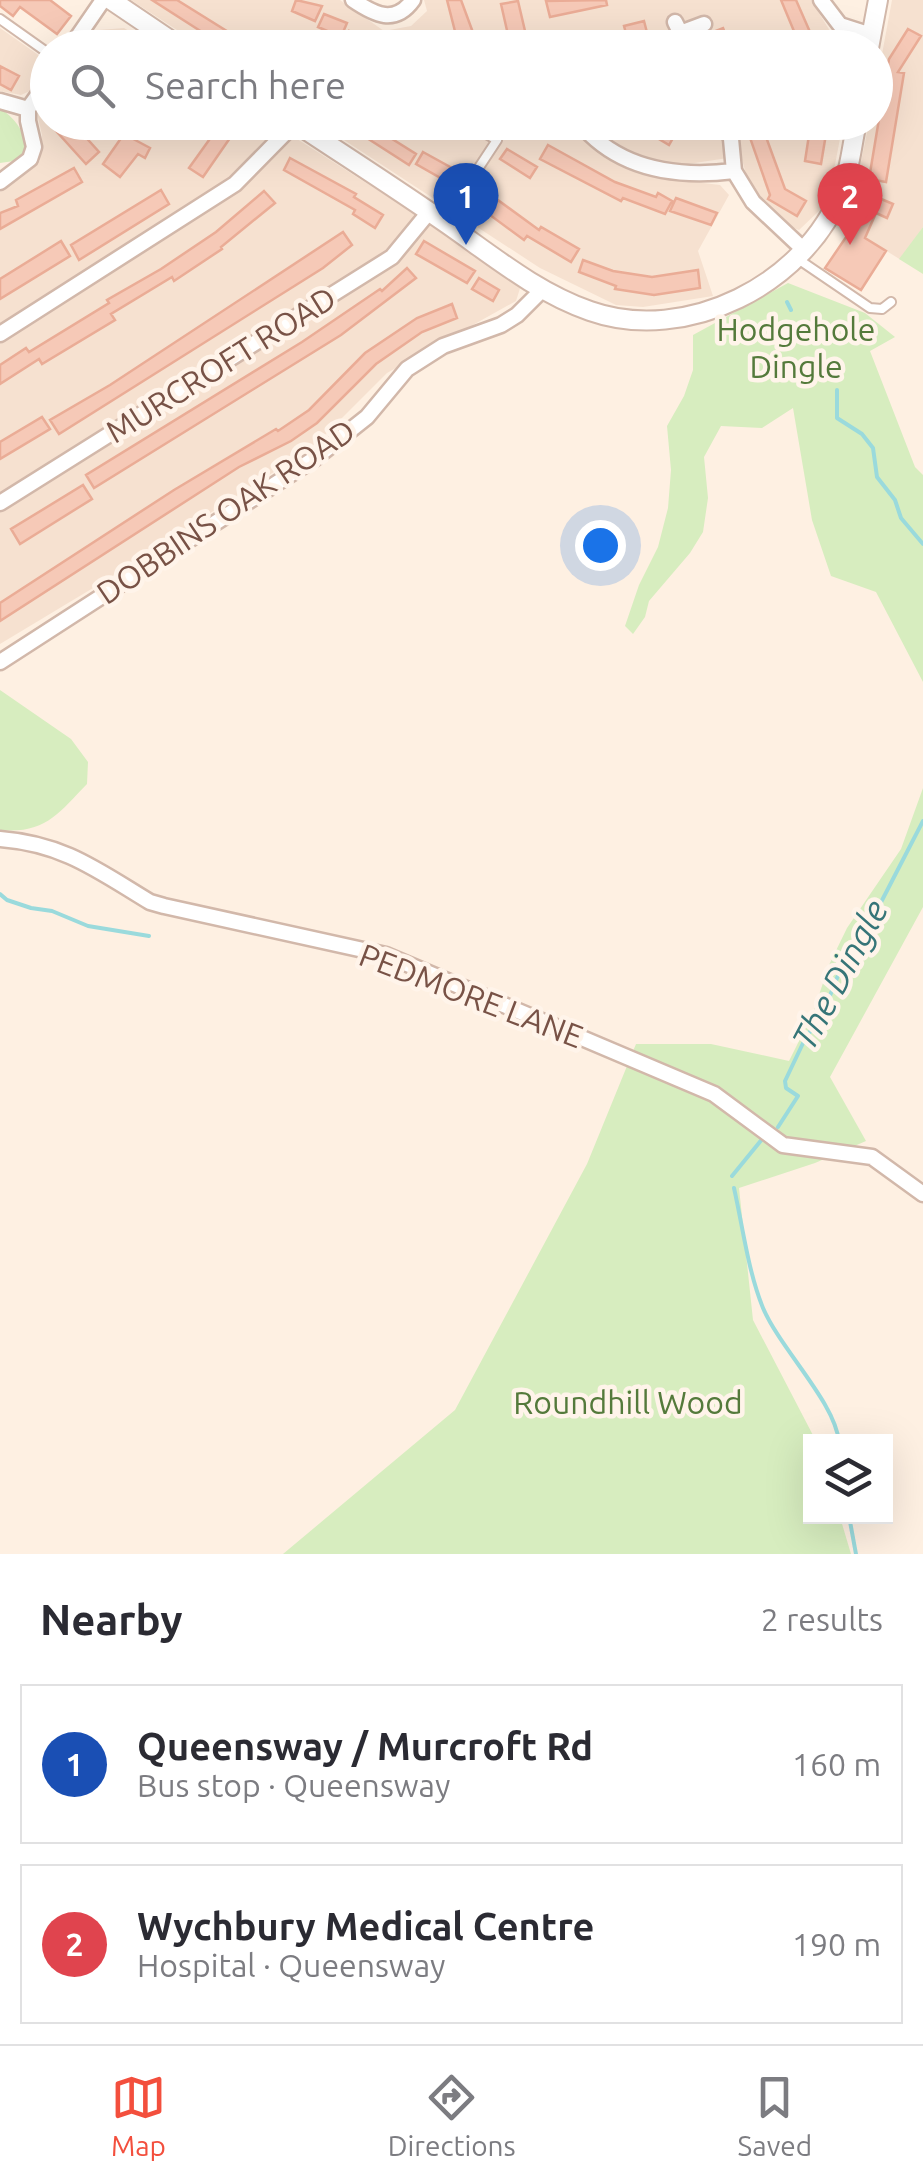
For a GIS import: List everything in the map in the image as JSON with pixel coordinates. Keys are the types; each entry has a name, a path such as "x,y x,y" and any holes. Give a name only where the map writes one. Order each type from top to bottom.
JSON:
{"street":[{"path":"84,30 107,0 154,30"},
{"path":"353,0 374,14 388,17 402,13 412,0"},
{"path":"821,0 840,25 849,30"},
{"path":"872,30 878,0"},
{"path":"679,30 678,27 704,24"},
{"path":"0,101 28,109"},
{"path":"30,106 30,130"},
{"path":"0,182 30,159 32,140"},
{"path":"0,334 235,184 278,140"},
{"path":"320,140 542,291 593,312 626,318 668,318 698,314 738,300 762,286 799,253 842,190 853,140"},
{"path":"595,140 632,162 676,172 734,171"},
{"path":"732,140 734,171 753,202 799,253"},
{"name":"MURCROFT ROAD","path":"0,503 392,257 436,217"},
{"name":"DOBBINS OAK ROAD","path":"0,662 314,458 367,416 406,369 443,346 501,325 542,291"},
{"name":"PEDMORE LANE","path":"0,839 36,842 73,855 150,902 386,955 714,1094 784,1145 872,1157 923,1194"}],"lane":[{"path":"0,19 30,40"},
{"path":"436,217 497,140"},
{"path":"799,253 870,308 882,309 891,302"}],"shaded area":[{"path":"131,0 340,0 383,30 177,30"},
{"path":"424,0 811,0 829,30 389,30 411,26 427,11"},
{"path":"892,0 923,0 923,227 901,260 842,223 865,140 893,140 893,30 886,30"},
{"path":"0,28 30,49 30,91 21,95 0,91"},
{"path":"42,140 299,140 522,282 516,301 387,373 314,446 0,644 0,192 40,161"},
{"path":"344,140 840,140 833,175 820,210 799,230 775,221 751,192 741,156 688,164 687,181 720,185 729,195 698,251 713,296 643,307 616,305 540,268"}],"green space":[{"path":"0,108 21,131 21,160 0,163"},
{"path":"923,227 923,274 899,259"},
{"name":"Hodgehole Dingle","path":"788,283 865,313 895,337 870,351 915,467 923,475 923,682 876,592 831,576 812,520 793,408 762,428 721,426 704,457 708,498 703,532 649,601 645,617 633,634 625,626 658,547 668,508 671,470 667,426 693,370 693,335"},
{"path":"0,690 71,739 88,762 87,784 49,820 28,829 0,830"},
{"name":"Roundhill Wood","path":"923,788 923,907 830,1077 866,1141 739,1188 753,1320 812,1434 803,1434 803,1524 842,1524 851,1554 283,1554 455,1410 587,1164 636,1044 711,1044 789,1061 847,928 901,849"}],"building":[{"path":"0,0 50,0 71,16 60,30 52,30 20,7 13,16 0,6"},
{"path":"152,0 177,0 225,30 199,30"},
{"path":"296,0 322,6 315,21 292,11"},
{"path":"447,0 461,0 472,30 455,30"},
{"path":"606,0 607,5 550,17 546,1"},
{"path":"781,0 796,0 809,30 794,30"},
{"path":"518,1 525,30 507,30 501,4"},
{"path":"324,14 347,23 344,30 318,27"},
{"path":"644,21 646,30 625,30 624,26"},
{"path":"908,29 921,36 898,72 904,73 893,140 893,53"},
{"path":"0,66 19,76 11,90 0,84"},
{"path":"64,140 88,140 99,152 86,164"},
{"path":"120,140 135,140 150,148 145,158 138,154 120,177 103,164"},
{"path":"209,140 229,140 203,177 189,168"},
{"path":"370,140 394,140 416,154 409,165"},
{"path":"751,140 767,140 785,189 806,201 797,216 768,199 770,195"},
{"path":"808,140 825,140 821,164 805,161"},
{"path":"876,140 893,140 886,182 869,179"},
{"path":"548,145 615,182 656,197 658,193 672,201 665,214 623,198 621,201 540,159"},
{"path":"507,149 537,167 530,178 500,159"},
{"path":"423,152 461,173 453,185 416,164"},
{"path":"290,158 356,194 354,197 383,215 375,228 353,214 355,210 284,170"},
{"path":"74,168 82,182 0,229 0,213 18,206 16,200"},
{"path":"480,187 539,230 541,227 579,249 571,262 527,236 524,240 471,201"},
{"path":"161,190 169,204 79,260 71,245"},
{"path":"264,191 275,203 222,249 174,281 172,277 111,314 115,320 0,384 0,365 26,348 29,352 161,269 216,232"},
{"path":"867,193 893,204 887,218 876,213 865,238 886,251 861,290 825,268 853,227"},
{"path":"676,198 717,213 711,225 670,211"},
{"path":"343,232 352,245 323,268 59,434 50,420"},
{"path":"61,241 70,256 0,299 0,279"},
{"path":"424,241 475,271 467,283 416,254"},
{"path":"583,260 613,271 652,277 698,270 700,288 654,295 615,289 616,286 579,272"},
{"path":"407,268 416,278 341,335 94,488 86,475 382,291"},
{"path":"479,278 499,290 493,301 472,289"},
{"path":"452,304 457,318 422,332 376,364 317,423 239,467 0,621 0,603 174,490 278,431 309,410 365,353 417,318"},
{"path":"42,417 50,429 0,459 0,442"},
{"path":"83,485 92,499 20,544 11,529"}],"waterway":[{"name":"The Dingle","path":"787,302 791,310"},
{"name":"The Dingle","path":"837,390 837,418 862,434 873,448 877,477 895,500 901,518 923,544"},
{"name":"The Dingle","path":"778,1127 798,1096 786,1088 785,1081 923,821"},
{"path":"0,894 7,900 52,911 88,926 149,936"},
{"name":"The Dingle","path":"732,1176 763,1138"},
{"name":"The Dingle","path":"734,1188 763,1308 828,1410 837,1434"},
{"name":"The Dingle","path":"850,1524 856,1554"}],"place":[{"name":"Queensway / Murcroft Rd","path":"466,245"},
{"name":"Wychbury Medical Centre","path":"850,245"}]}
